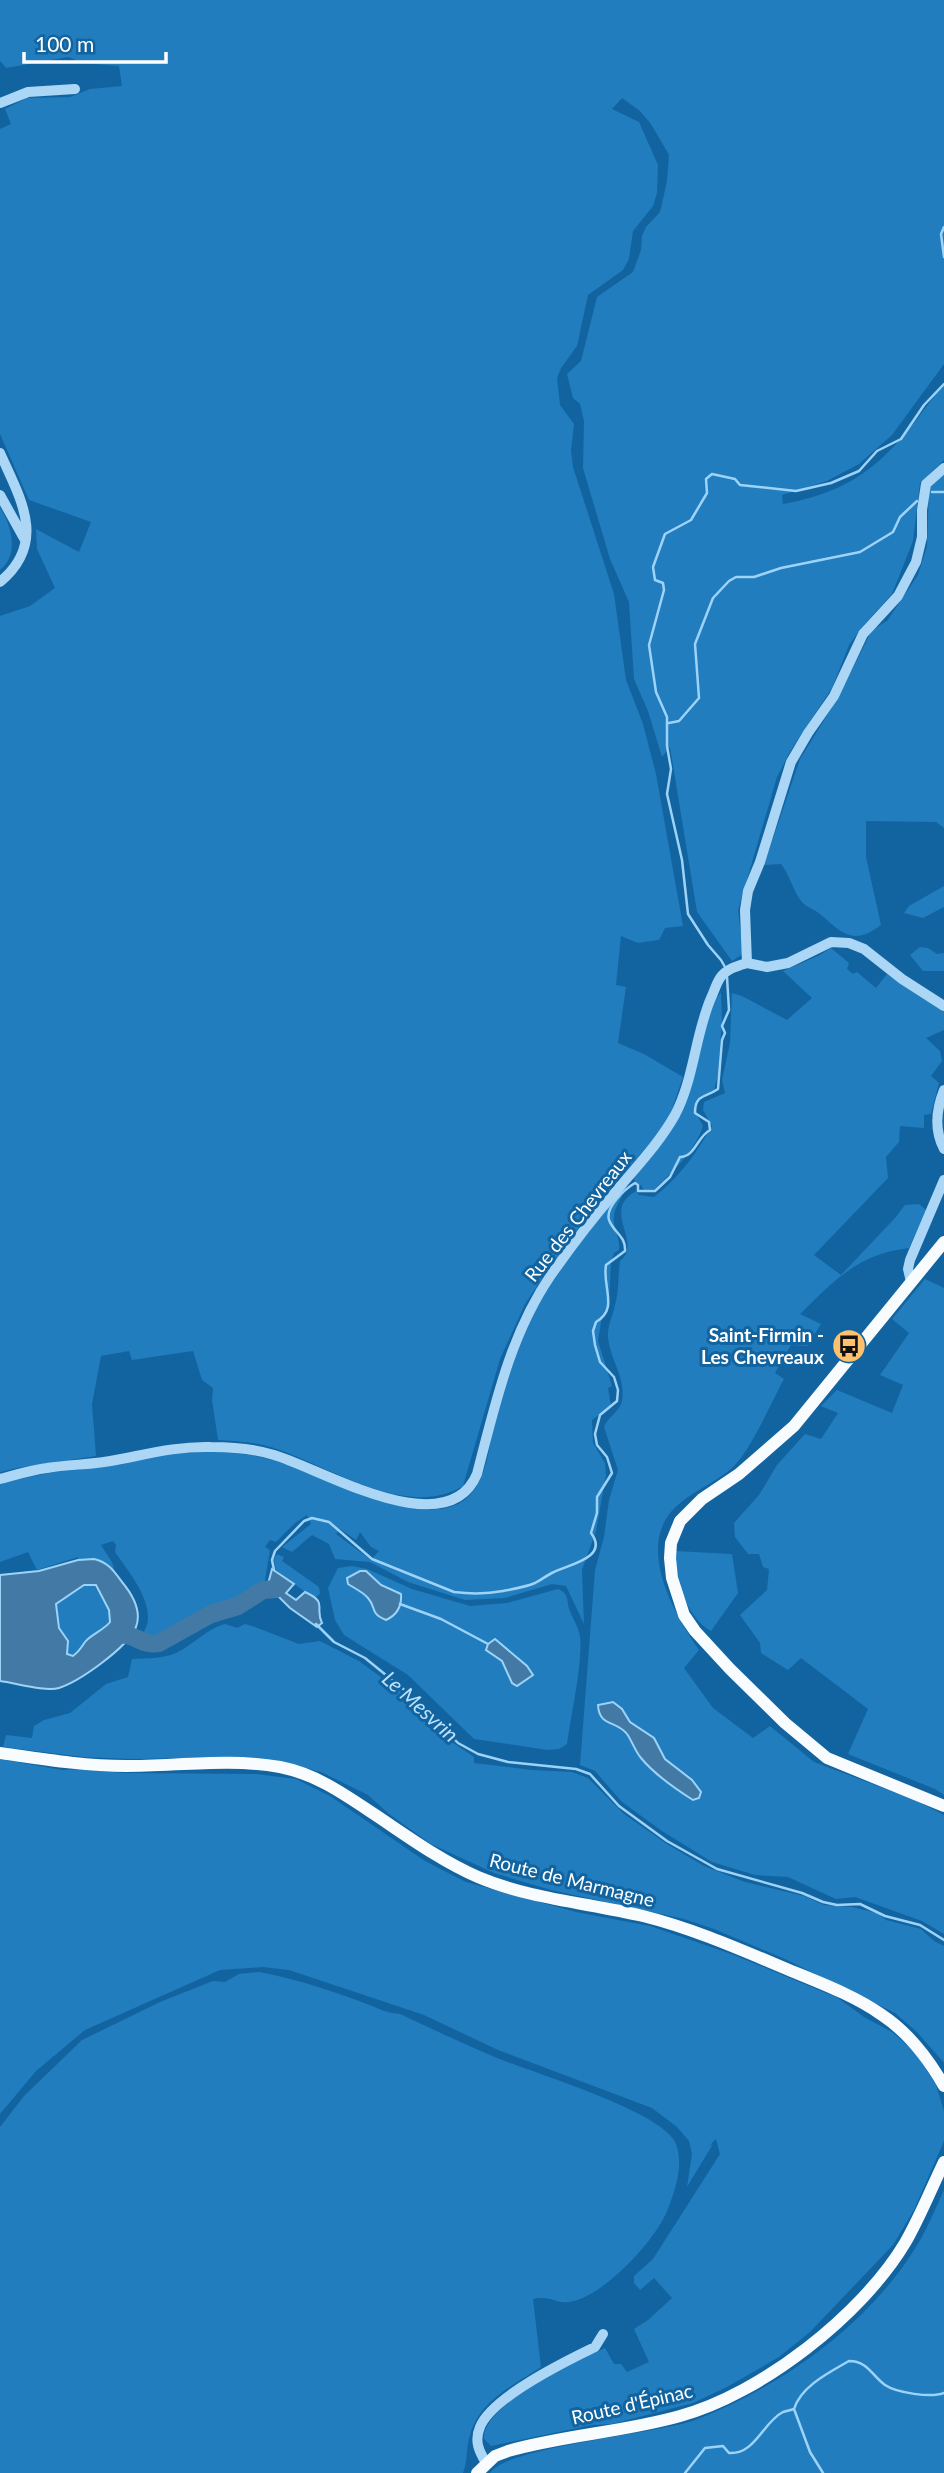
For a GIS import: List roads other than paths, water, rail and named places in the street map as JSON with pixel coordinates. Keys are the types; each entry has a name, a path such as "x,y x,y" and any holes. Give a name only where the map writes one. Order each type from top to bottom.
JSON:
{"main road":[{"path":"944,1242 794,1426 739,1475 702,1499 680,1521 671,1543 670,1558 677,1599 695,1631 785,1723 827,1758 944,1806"},
{"name":"Route de Marmagne","path":"0,1753 56,1761 124,1766 245,1764 279,1767 298,1772 334,1787 418,1844 478,1876 534,1894 635,1914 675,1926 737,1948 855,2000 882,2015 905,2033 926,2057 944,2087"},
{"name":"Route d'Épinac","path":"481,2468 495,2456 520,2447 682,2416 767,2376 822,2335 881,2277 905,2243 944,2162"}],"street":[{"path":"0,103 28,92 75,89"},
{"path":"0,453 24,507 27,524 26,542 21,557 0,582"},
{"path":"747,963 745,910 748,891 760,862 791,762 834,696 863,634 898,596 916,562 922,537 926,484 944,468"},
{"path":"0,495 26,542"},
{"name":"Rue des Chevreaux","path":"0,1479 46,1468 115,1461 181,1447 211,1447 272,1454 375,1496 397,1501 438,1503 460,1496 472,1484 477,1474 501,1381 515,1343 536,1300 552,1274 653,1148 675,1114 683,1096 708,1005 727,972 747,963 767,967 788,962 831,942 849,943 864,949 902,979 944,1006"},
{"path":"944,1090 936,1135 944,1149"},
{"path":"911,1282 908,1269 910,1260 944,1180"},
{"path":"481,2468 477,2441 479,2428 487,2415 510,2395 595,2347 603,2334"}],"waterway":[{"path":"944,227 941,234 944,257"},
{"path":"725,967 688,914 682,860 667,794 671,769 667,746 667,717 656,692 649,645 664,590 663,583 655,580 653,567 665,534 691,520 707,493 706,479 712,474 735,479 740,485 796,491 831,483 859,471 877,451 901,439 924,405 944,384"},
{"path":"932,492 944,492"},
{"path":"669,723 679,721 699,698 695,644 713,598 729,581 736,577 754,577 781,568 860,552 893,532 900,517 917,501"},
{"path":"274,1570 272,1560 275,1551 304,1521 312,1518 329,1522 372,1559 454,1592 491,1593 528,1586 584,1559 595,1549 591,1533 597,1513 597,1497 612,1473 607,1457 597,1445 595,1434 600,1415 617,1401 618,1390 614,1377 600,1362 593,1331 596,1322 607,1311 606,1265 625,1251 622,1238 609,1220 610,1210 626,1189 635,1183 638,1185 638,1191 655,1191 670,1177 680,1157 689,1154 710,1130 709,1122 695,1113 695,1107 699,1099 718,1089 722,1040 725,1033 722,1026 729,1010 727,977"},
{"name":"Le Mesvrin","path":"109,1640 129,1635 145,1642 159,1643 211,1614 238,1606 263,1590 276,1589"},
{"path":"400,1604 441,1619 488,1644"},
{"name":"Le Mesvrin","path":"316,1624 334,1642 365,1658 413,1697 458,1743 478,1754 508,1762 576,1769 590,1774 619,1806 667,1841 717,1869 802,1893 823,1902 837,1905 860,1904 885,1916 920,1925 944,1940"},
{"path":"685,2473 705,2448 723,2446 729,2453 746,2449 776,2417 794,2409 809,2387 849,2361 861,2363 885,2385 897,2390 923,2395 944,2393"},
{"path":"794,2409 810,2452 823,2473"}],"place":[{"name":"Saint-Firmin - Les Chevreaux","path":"849,1346"}]}
